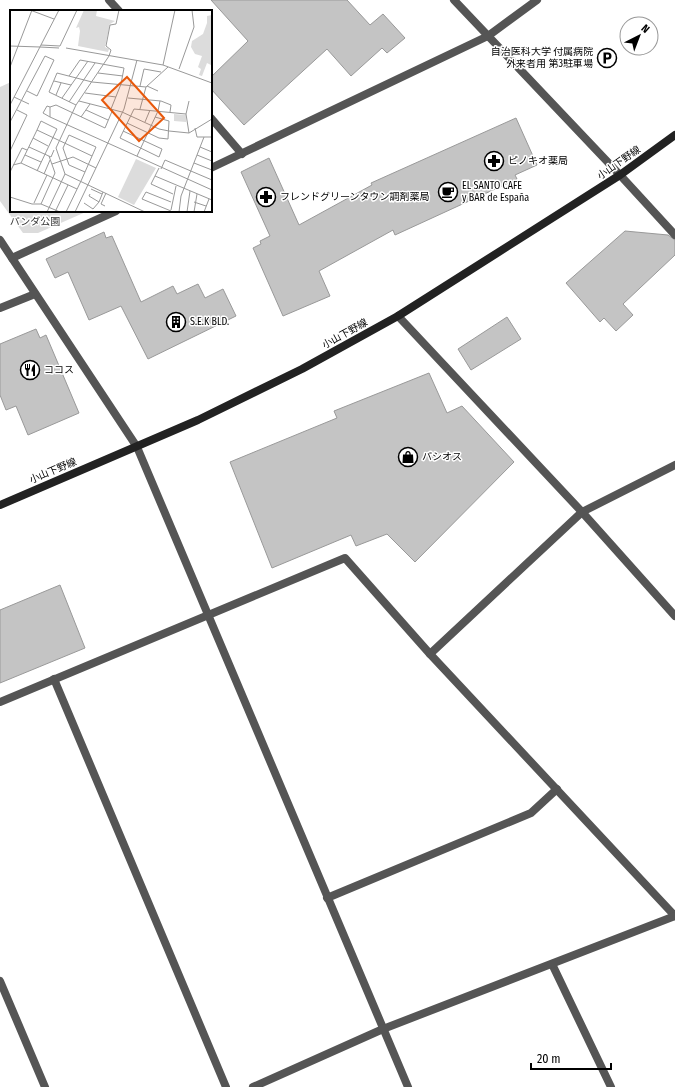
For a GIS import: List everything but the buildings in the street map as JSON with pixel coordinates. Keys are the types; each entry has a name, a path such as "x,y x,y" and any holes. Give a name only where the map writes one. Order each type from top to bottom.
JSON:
{"main road":[{"name":"小山下野線","path":"0,505 198,420 302,369 398,316 620,175 675,135"}],"street":[{"path":"109,0 118,10"},
{"path":"454,0 675,235"},
{"path":"212,168 488,36 537,0"},
{"path":"212,119 242,154"},
{"path":"12,258 114,212"},
{"path":"0,240 137,447 408,1087"},
{"path":"0,308 36,294"},
{"path":"398,316 582,512 675,616"},
{"path":"430,654 582,512 675,465"},
{"path":"0,702 345,558 430,654 675,916 383,1029 253,1087"},
{"path":"54,679 226,1087"},
{"path":"327,898 531,813 557,789"},
{"path":"552,964 611,1087"},
{"path":"0,981 45,1087"}],"green space":[{"name":"パンダ公園","path":"10,82 10,212 86,212 38,233 23,233 0,201 0,87"}],"place":[{"name":"自治医科大学 付属病院 外来者用 第3駐車場","path":"607,58"},
{"name":"ピノキオ薬局","path":"494,161"},
{"name":"EL SANTO CAFE y BAR de España","path":"448,192"},
{"name":"フレンドグリーンタウン調剤薬局","path":"266,197"},
{"name":"S.E.K BLD.","path":"176,322"},
{"name":"ココス","path":"30,370"},
{"name":"パシオス","path":"408,457"}]}
